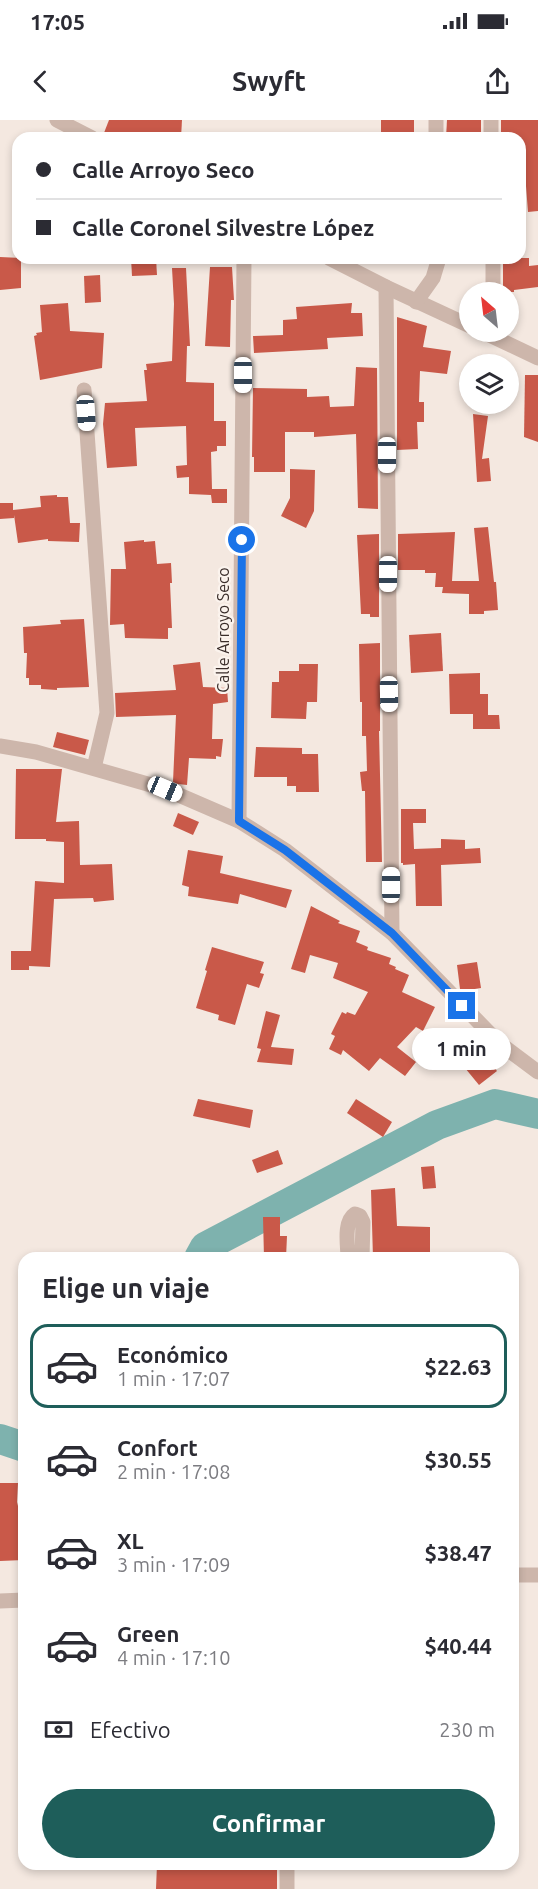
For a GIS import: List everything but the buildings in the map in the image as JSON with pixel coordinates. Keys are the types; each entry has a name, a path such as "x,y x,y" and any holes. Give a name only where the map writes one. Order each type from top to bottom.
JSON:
{"street":[{"path":"57,120 81,132"},
{"name":"Calle Arroyo Seco","path":"239,821 244,264"},
{"path":"341,264 459,321"},
{"path":"416,302 433,278 438,264"},
{"path":"493,264 493,282"},
{"path":"386,287 392,933"},
{"path":"507,342 538,358"},
{"path":"84,390 107,713 94,768"},
{"path":"0,746 36,752 165,789 239,821 285,850 392,933 499,1043 538,1072"},
{"path":"348,1252 348,1223 350,1217 355,1214 360,1216 363,1222 362,1252"},
{"path":"519,1575 538,1575"},
{"path":"0,1601 18,1600"},
{"path":"287,1870 287,1889"}],"waterway":[{"path":"202,1252 205,1247 437,1125 495,1104 538,1114"},
{"path":"0,1439 18,1445"}],"route":[{"path":"242,540 239,821 285,850 392,933 462,1006"}]}
